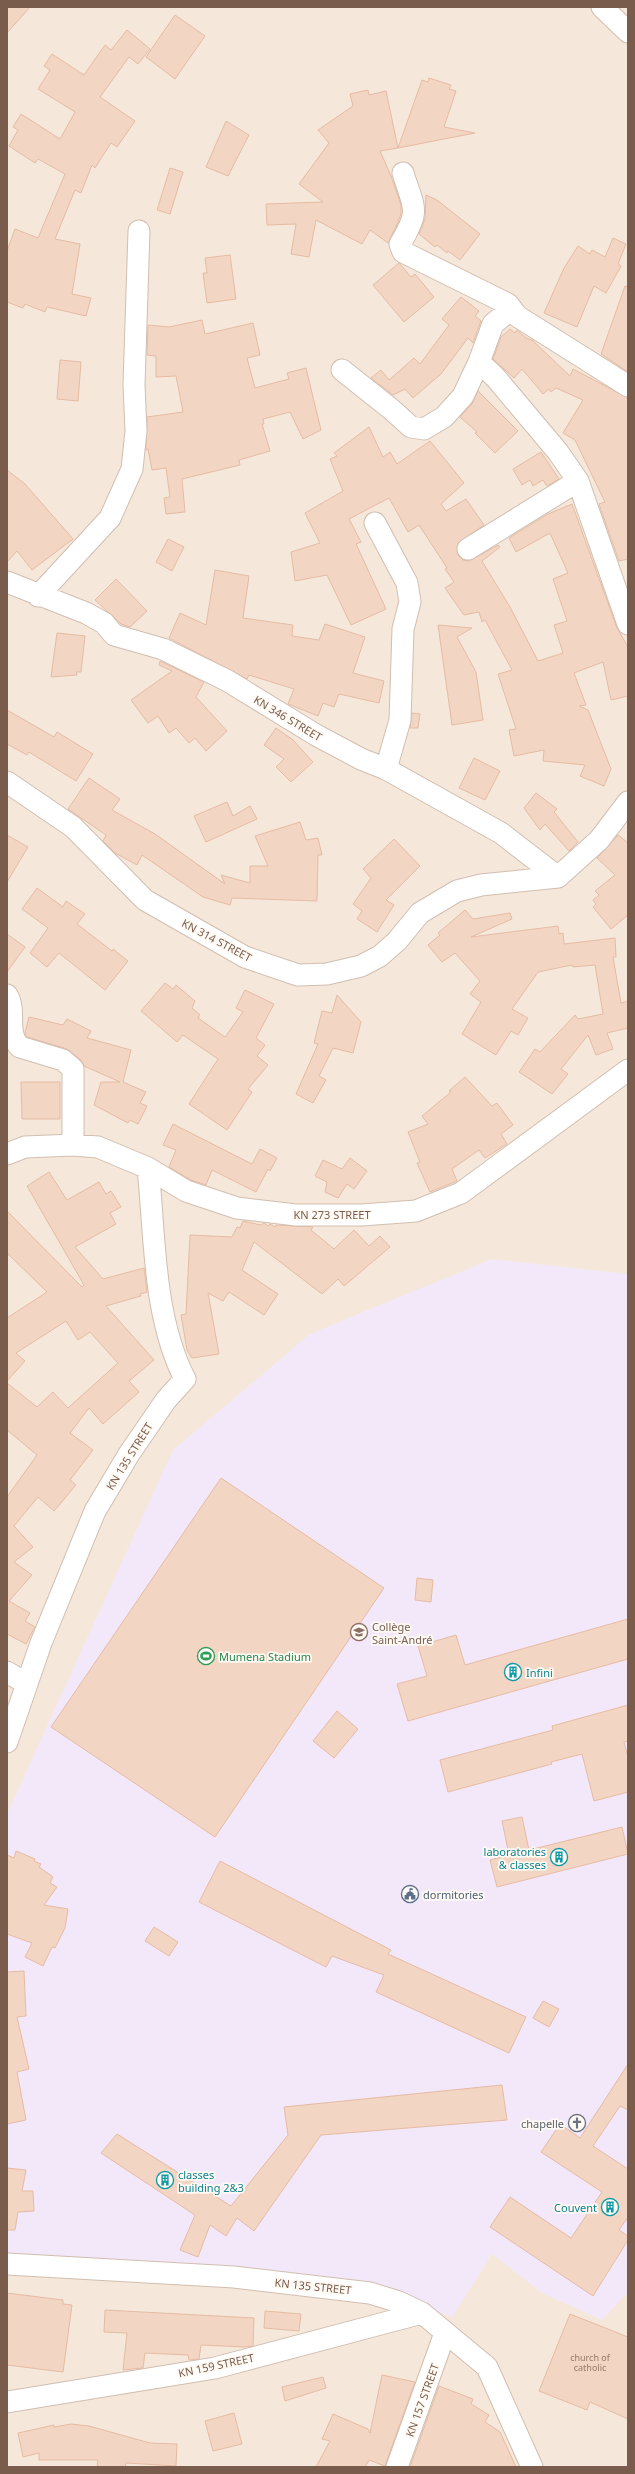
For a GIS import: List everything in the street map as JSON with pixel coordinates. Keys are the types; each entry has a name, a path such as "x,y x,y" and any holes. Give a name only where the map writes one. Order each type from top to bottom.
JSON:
{"street":[{"path":"602,7 628,32"},
{"path":"402,173 415,214 411,225 400,244 403,252 508,304 517,316 628,386"},
{"path":"38,596 110,518 132,469 136,431 134,378 139,231"},
{"path":"342,370 411,427 424,429 444,417 463,396 479,362 493,324 504,315 508,304"},
{"path":"479,362 495,376 558,452 578,481 628,624"},
{"path":"468,549 578,481"},
{"path":"375,523 407,583 410,602 403,629 400,720 386,769"},
{"name":"KN 346 STREET","path":"7,582 38,596 86,613 104,623 114,635 163,649 228,681 323,739 361,759 386,769 501,833 558,877"},
{"name":"KN 314 STREET","path":"7,782 73,827 145,900 245,957 298,975 327,974 361,966 380,956 397,942 420,913 457,891 481,885 558,877"},
{"path":"558,877 600,840 628,802"},
{"path":"7,995 12,1037 16,1043 20,1047 63,1060 73,1069 73,1145"},
{"name":"KN 273 STREET","path":"7,1154 25,1147 73,1145 98,1147 148,1168 186,1191 237,1208 296,1214 362,1215 416,1211 461,1192 628,1070"},
{"name":"KN 135 STREET","path":"7,1742 26,1684 95,1511 128,1454 166,1400 185,1378 174,1357 160,1297 148,1168"},
{"path":"7,1672 26,1684"},
{"name":"KN 135 STREET","path":"7,2264 234,2277 370,2293 399,2302 422,2313 487,2367 532,2467"},
{"name":"KN 159 STREET","path":"7,2402 215,2368 422,2313"},
{"name":"KN 157 STREET","path":"397,2467 445,2333"}],"shaded area":[{"path":"7,7 628,7 628,2467 7,2467"},
{"name":"Collège Saint-André","path":"492,1259 628,1274 628,2292 602,2320 542,2293 492,2254 452,2317 374,2286 7,2257 7,1814 173,1450 310,1334"}],"building":[{"path":"7,7 30,7 7,33"},
{"path":"175,15 205,36 175,79 146,57"},
{"path":"127,30 150,49 138,64 129,57 100,97 135,121 117,147 111,143 95,168 92,165 81,193 75,190 55,239 80,244 72,294 91,298 86,316 47,307 45,312 25,304 23,308 7,302 7,251 15,229 38,238 65,174 38,159 35,163 9,146 18,130 13,127 21,114 60,139 75,112 38,89 50,70 44,66 52,54 84,75 105,45 111,50"},
{"path":"429,78 451,85 449,89 456,91 444,127 475,133 398,148 422,80 428,82"},
{"path":"368,90 369,95 386,91 398,148 380,151 401,205 401,214 396,227 388,243 370,230 362,244 316,220 309,257 291,254 296,224 267,225 266,204 323,202 299,184 329,143 318,130 353,106 350,94"},
{"path":"226,121 249,135 228,176 206,167"},
{"path":"170,168 183,172 170,214 157,210"},
{"path":"426,195 437,200 480,234 460,260 448,251 447,253 437,245 435,247 419,234 425,219"},
{"path":"613,238 626,244 618,264 621,266 606,293 594,286 577,327 544,313 564,268 578,246 590,254 592,250 605,257"},
{"path":"230,255 236,299 207,303 203,273 207,273 205,258"},
{"path":"399,263 411,277 415,274 434,297 404,322 373,285"},
{"path":"625,286 628,287 628,372 601,354"},
{"path":"461,297 479,311 475,316 481,321 473,343 468,338 441,374 413,398 405,389 393,395 371,378 381,370 389,380 414,358 420,364 449,325 442,319"},
{"path":"202,320 205,334 253,323 260,355 247,358 255,388 289,379 287,373 306,368 321,430 303,439 290,412 263,419 264,424 262,424 270,451 239,460 240,465 182,479 185,512 166,514 164,498 170,497 166,468 152,470 148,449 146,450 147,417 183,412 176,376 156,377 156,356 147,355 148,325 169,327"},
{"path":"510,329 515,333 517,330 526,338 532,340 570,376 573,369 628,398 628,559 619,561 599,504 605,502 575,440 563,433 583,400 556,388 551,392 549,389 543,394 522,369 514,378 493,359 501,337"},
{"path":"60,360 81,362 78,401 57,399"},
{"path":"478,391 518,431 495,453 475,433 477,432 460,417 472,404"},
{"path":"369,427 383,457 390,452 397,464 430,441 464,483 441,504 446,511 466,499 484,525 458,543 458,555 463,560 469,561 498,545 500,547 482,561 510,607 538,661 563,653 554,625 567,621 553,579 568,573 550,533 516,552 509,538 548,514 572,504 617,628 628,647 628,696 611,700 603,662 574,673 586,705 579,706 588,710 611,769 604,786 580,776 585,765 543,761 544,750 514,756 509,730 516,729 498,674 512,670 485,620 482,622 479,612 464,615 445,588 454,582 445,569 447,568 419,525 408,532 389,498 349,519 361,542 356,544 386,609 351,625 327,575 295,581 291,552 320,543 305,513 343,491 330,459 337,456 334,453"},
{"path":"541,452 559,479 547,486 543,480 533,486 530,480 522,485 513,469"},
{"path":"7,470 25,484 73,539 32,570 17,551 7,562"},
{"path":"168,539 184,547 172,571 156,562"},
{"path":"215,570 249,576 243,618 293,625 292,636 319,640 325,624 365,637 353,673 384,681 379,703 339,694 334,707 323,703 318,716 288,704 294,689 249,675 247,679 169,638 180,613 206,625"},
{"path":"116,579 147,611 130,627 121,624 95,600"},
{"path":"438,625 472,628 457,637 476,672 483,720 452,725"},
{"path":"57,633 85,636 81,672 76,672 77,675 51,677"},
{"path":"160,661 204,682 196,697 227,731 206,751 195,738 189,743 176,728 169,733 158,716 148,723 131,700 172,671 159,665"},
{"path":"7,710 54,737 57,732 93,754 76,781 29,752 27,755 7,744"},
{"path":"412,713 420,714 418,728 410,728"},
{"path":"276,728 293,740 313,762 291,782 276,767 284,759 264,745"},
{"path":"474,758 500,771 485,800 459,788"},
{"path":"89,778 120,799 112,810 155,834 225,884 221,875 250,883 250,866 268,866 255,836 300,822 306,840 318,838 322,855 318,855 317,901 232,898 230,905 203,897 142,855 137,865 115,853 103,841 106,835 68,809"},
{"path":"536,793 557,809 554,812 578,842 569,851 545,824 540,830 524,808"},
{"path":"227,802 233,816 250,806 257,819 206,842 194,816"},
{"path":"7,835 28,847 7,882"},
{"path":"618,835 628,843 628,915 611,929 593,907 596,904 593,900 599,895 595,891 615,875 597,858"},
{"path":"394,839 420,866 386,900 394,905 377,932 357,919 362,911 353,904 371,878 363,869"},
{"path":"37,888 63,907 66,901 85,914 77,924 112,951 113,949 128,961 105,990 59,953 47,967 30,953 48,928 22,909"},
{"path":"465,910 473,919 510,913 512,919 471,937 558,926 559,934 563,933 564,944 615,938 616,957 613,957 621,1003 628,1001 628,1028 607,1033 613,1049 596,1055 588,1035 561,1069 568,1074 552,1094 519,1072 535,1049 540,1052 575,1015 578,1019 603,1014 595,965 573,967 572,965 538,972 512,1009 528,1018 518,1035 511,1031 496,1055 462,1034 481,1002 470,994 480,981 455,953 442,962 428,945 440,935 438,933"},
{"path":"7,934 25,947 7,972"},
{"path":"165,983 173,989 176,985 195,1001 192,1008 200,1015 198,1018 225,1037 243,1012 236,1008 245,990 274,1004 256,1038 265,1045 257,1056 268,1065 248,1089 252,1092 227,1130 189,1104 218,1059 183,1035 177,1042 141,1011"},
{"path":"337,995 361,1022 353,1053 333,1048 319,1076 326,1080 313,1103 296,1094 318,1044 314,1043 322,1011 332,1013"},
{"path":"29,1017 63,1025 67,1019 91,1031 87,1038 131,1050 123,1082 146,1092 140,1103 147,1106 138,1124 130,1120 128,1123 94,1105 101,1082 120,1082 84,1066 81,1060 67,1049 27,1037 25,1033"},
{"path":"465,1077 492,1106 497,1103 513,1125 501,1134 507,1144 485,1158 479,1150 452,1169 457,1181 430,1192 417,1163 420,1162 408,1132 428,1124 422,1116 451,1092 449,1091"},
{"path":"21,1082 60,1082 60,1119 22,1119"},
{"path":"173,1124 252,1164 260,1149 277,1158 270,1171 268,1169 256,1192 212,1170 206,1185 191,1180 169,1167 176,1150 163,1145"},
{"path":"350,1158 367,1171 354,1189 347,1184 338,1198 325,1192 327,1182 315,1176 323,1160 342,1169"},
{"path":"49,1172 67,1200 99,1182 106,1194 111,1191 121,1207 110,1213 116,1224 75,1247 103,1279 144,1268 147,1292 140,1294 141,1296 106,1306 154,1360 129,1381 139,1392 103,1424 89,1408 70,1433 93,1450 70,1480 76,1485 54,1511 38,1497 14,1526 33,1547 14,1562 32,1575 9,1601 30,1613 25,1621 35,1627 26,1644 7,1634 7,1497 37,1455 7,1430 7,1383 37,1407 53,1392 68,1408 118,1363 90,1332 78,1340 66,1321 16,1353 25,1361 7,1381 7,1318 47,1292 7,1253 7,1211 82,1287 84,1285 27,1186"},
{"path":"243,1221 261,1225 264,1223 268,1226 270,1224 275,1227 276,1225 313,1227 311,1230 334,1249 354,1230 369,1246 380,1236 390,1247 344,1286 338,1279 322,1294 254,1242 242,1270 278,1294 264,1315 229,1292 223,1301 208,1293 219,1354 192,1358 187,1350 181,1315 186,1314 190,1235 232,1237 237,1227 240,1228"},
{"path":"221,1478 384,1588 215,1837 51,1727"},
{"path":"417,1578 433,1580 431,1602 415,1600"},
{"name":"Infini","path":"628,1619 628,1659 408,1721 397,1684 427,1676 418,1646 456,1635 465,1665"},
{"path":"628,1705 628,1741 624,1742 628,1757 628,1792 594,1801 582,1754 551,1762 552,1764 448,1792 440,1760 553,1730 552,1726"},
{"path":"337,1711 358,1729 334,1758 313,1741"},
{"name":"laboratories & classes","path":"522,1817 529,1850 622,1827 628,1854 497,1887 490,1860 509,1855 502,1821"},
{"path":"16,1851 35,1859 34,1861 41,1864 39,1867 53,1877 50,1883 57,1887 44,1905 68,1909 65,1928 55,1948 52,1947 43,1966 25,1957 32,1943 7,1934 7,1855 14,1858"},
{"path":"220,1861 391,1950 388,1954 526,2017 509,2053 376,1992 384,1975 332,1956 326,1967 199,1902"},
{"path":"154,1927 178,1942 169,1956 145,1941"},
{"path":"24,1971 26,2016 17,2017 29,2069 17,2072 26,2120 7,2124 7,1972"},
{"path":"543,2001 559,2009 549,2027 533,2018"},
{"name":"Couvent","path":"628,2064 628,2110 620,2106 593,2146 628,2169 628,2217 619,2230 628,2236 628,2240 593,2296 490,2227 510,2197 571,2238 602,2192 541,2152 560,2124 580,2138"},
{"path":"502,2085 507,2120 321,2135 254,2231 237,2218 226,2236 210,2225 198,2257 180,2250 195,2215 101,2153 117,2134 231,2206 288,2135 284,2107"},
{"path":"7,2168 26,2170 22,2191 33,2191 34,2211 18,2212 15,2230 7,2230"},
{"path":"7,2293 63,2300 63,2304 72,2305 63,2372 7,2365"},
{"path":"105,2310 254,2318 253,2346 201,2345 199,2359 189,2360 188,2355 145,2353 143,2368 123,2370 127,2333 104,2332"},
{"path":"265,2311 301,2314 299,2331 264,2328"},
{"path":"570,2314 628,2337 628,2419 590,2402 587,2410 539,2391"},
{"path":"382,2375 415,2382 385,2466 369,2460 365,2467 316,2467 330,2441 322,2439 333,2414 368,2429 370,2433"},
{"path":"323,2377 326,2388 285,2401 282,2387"},
{"path":"439,2386 473,2399 471,2404 489,2415 485,2422 500,2432 516,2467 410,2467"},
{"path":"234,2413 242,2444 213,2451 205,2421"},
{"path":"71,2424 89,2426 150,2443 177,2444 176,2466 126,2463 125,2467 97,2467 98,2460 39,2460 39,2453 23,2457 18,2433 54,2425 54,2427"}],"place":[{"name":"Collège Saint-André","path":"359,1632"},
{"name":"Mumena Stadium","path":"206,1656"},
{"name":"Infini","path":"513,1672"},
{"name":"laboratories & classes","path":"559,1857"},
{"name":"dormitories","path":"410,1894"},
{"name":"chapelle","path":"577,2123"},
{"name":"classes building 2&3","path":"165,2180"},
{"name":"Couvent","path":"610,2207"}]}
